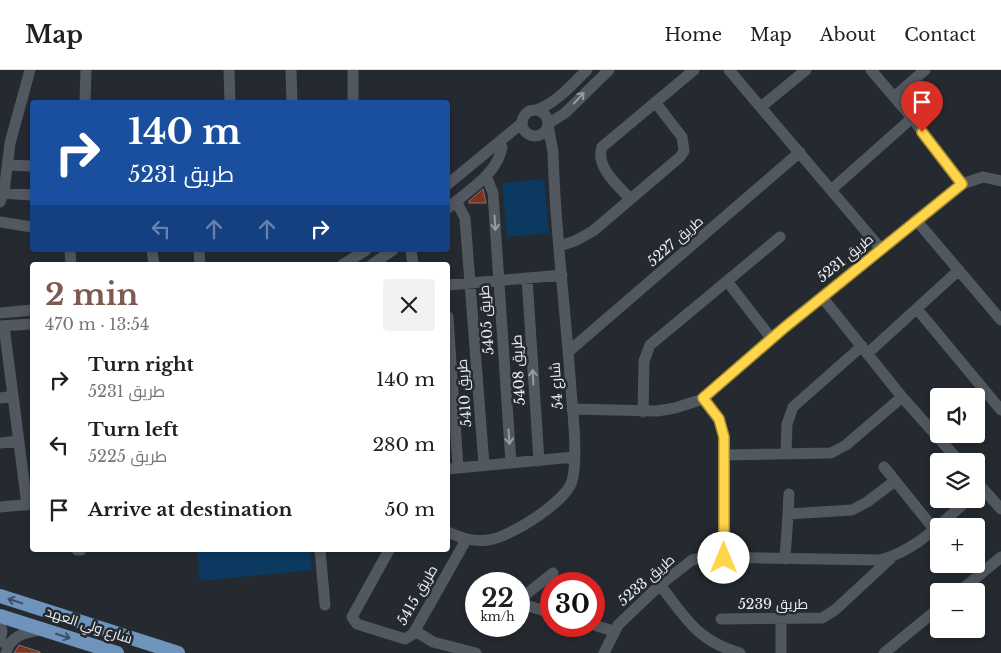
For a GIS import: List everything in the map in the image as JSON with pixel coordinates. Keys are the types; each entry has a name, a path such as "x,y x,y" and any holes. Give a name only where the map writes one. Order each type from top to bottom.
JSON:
{"main road":[{"name":"شارع ولي العهد","path":"0,596 178,653"},
{"name":"شارع ولي العهد","path":"0,616 117,653"}],"street":[{"path":"30,70 10,143 2,196 30,195"},
{"path":"85,100 86,70"},
{"path":"229,70 230,100"},
{"path":"291,70 292,100"},
{"path":"353,100 354,70"},
{"path":"450,182 522,123 527,112 547,105 566,91 587,70"},
{"path":"469,165 483,160 502,147 531,135 542,133 548,124 565,113 608,70"},
{"path":"630,199 603,167 599,154 606,142 694,70"},
{"path":"729,70 762,106 881,249"},
{"path":"762,106 806,70"},
{"path":"871,70 912,118 962,184 982,177 1001,181"},
{"path":"894,97 925,70"},
{"path":"559,246 575,241 593,231 680,157 684,151 682,137 655,102"},
{"path":"536,110 544,113 548,124"},
{"path":"831,190 912,118"},
{"path":"522,123 523,129 531,135"},
{"name":"شارع 54","path":"466,540 490,540 542,513 567,491 574,473 568,352 553,162 548,124"},
{"name":"شارع 54","path":"531,135 544,146 553,162"},
{"path":"452,204 486,176 498,162 502,147"},
{"name":"طريق 5227","path":"568,352 800,152"},
{"path":"8,165 30,166"},
{"name":"طريق 5405","path":"486,176 492,188 511,463"},
{"name":"طريق 5231","path":"572,409 643,412 675,408 703,398 771,338 962,184"},
{"name":"طريق 5410","path":"452,204 465,218 484,465"},
{"path":"916,220 1001,320"},
{"path":"0,222 30,227"},
{"path":"643,412 644,361 647,350 654,341 780,238"},
{"path":"347,262 363,252"},
{"path":"786,454 787,424 793,407 917,309 959,270"},
{"path":"450,285 562,275"},
{"name":"طريق 5408","path":"528,278 538,461"},
{"path":"726,281 771,338"},
{"path":"822,297 902,397 930,423"},
{"path":"917,309 975,388"},
{"path":"0,313 30,310"},
{"path":"0,507 30,504 13,396 4,358 2,326 30,324"},
{"path":"450,377 453,468 574,457"},
{"path":"0,398 13,396"},
{"path":"724,455 823,454 839,450 902,397"},
{"path":"703,398 719,419 724,437 724,558"},
{"path":"985,398 1001,410"},
{"path":"0,443 19,441"},
{"path":"884,467 930,524"},
{"path":"788,514 852,510 867,502 895,481"},
{"path":"785,559 789,494"},
{"path":"985,494 1001,509"},
{"name":"طريق 5233","path":"947,518 958,508"},
{"name":"طريق 5233","path":"604,653 613,631 660,585 692,560 706,557 868,561 892,557 914,546 930,532"},
{"path":"450,533 466,540"},
{"name":"طريق 5415","path":"388,552 354,613 353,622 401,639 410,638 466,540"},
{"path":"320,552 325,605"},
{"name":"طريق 5239","path":"721,619 814,620 829,615 892,557"},
{"path":"971,583 999,563"},
{"path":"530,592 540,584"},
{"path":"660,585 702,636 719,646 740,653"},
{"path":"884,653 930,615"},
{"path":"781,620 781,653"},
{"path":"0,625 2,631 0,642"},
{"path":"605,628 613,631"},
{"path":"6,653 8,645 16,637 42,630"},
{"path":"415,630 433,642 476,653"}],"shaded area":[{"path":"544,179 549,233 507,237 502,183"},
{"path":"197,552 310,552 312,570 200,581"}],"building":[{"path":"483,189 486,203 469,203 469,201"},
{"path":"19,645 40,652 40,653 14,653"}],"route":[{"path":"724,558 724,437 719,419 703,398 784,328 962,184 922,132"}]}
